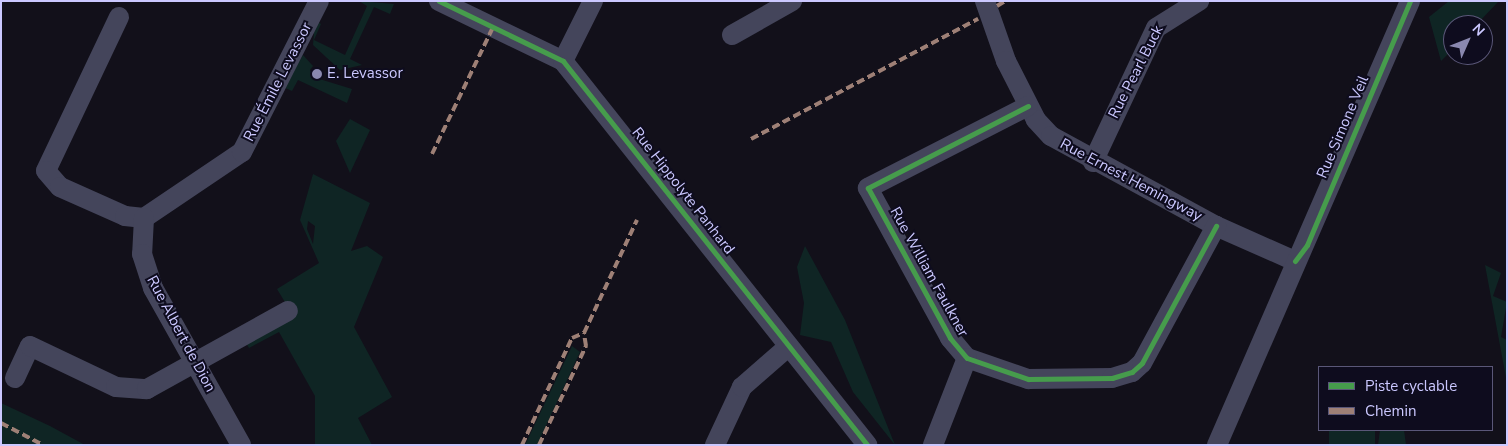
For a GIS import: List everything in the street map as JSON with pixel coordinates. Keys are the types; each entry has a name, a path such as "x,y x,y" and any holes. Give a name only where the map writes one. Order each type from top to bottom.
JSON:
{"street":[{"name":"Rue Émile Levassor","path":"144,218 242,152 319,1"},
{"name":"Rue Hippolyte Panhard","path":"439,1 563,61 867,445"},
{"path":"563,61 593,1"},
{"path":"732,35 792,1"},
{"name":"Rue Ernest Hemingway","path":"985,1 1028,106 1051,136 1092,162 1216,226 1295,261"},
{"name":"Rue Pearl Buck","path":"1092,162 1156,28 1199,1"},
{"name":"Rue Simone Veil","path":"1217,445 1295,261 1307,245 1410,1"},
{"path":"119,17 46,171 60,187 125,216 144,218"},
{"name":"Rue William Faulkner","path":"1028,106 868,188 950,338 967,358 1028,379 1112,378 1132,372 1142,363 1216,226"},
{"name":"Rue Albert de Dion","path":"144,218 142,254 153,288 241,445"},
{"path":"15,378 30,346 128,390 155,386 194,360 288,311"},
{"path":"715,445 742,387 789,346"},
{"name":"Rue William Faulkner","path":"933,445 967,358"}],"green space":[{"path":"359,1 394,4 390,14 374,7 350,59 362,65 340,70 313,45 315,20 321,24 314,40 345,55 367,6"},
{"path":"1449,1 1499,1 1486,15 1443,15 1443,59 1441,61 1429,17"},
{"path":"303,55 313,66 310,70 313,77 352,89 347,103 298,80 292,91 283,87"},
{"path":"350,119 370,130 350,173 336,141"},
{"path":"313,174 370,203 351,251 367,246 383,257 354,327 392,397 358,418 372,445 315,445 315,396 279,332 249,348 246,343 294,317 277,289 319,263 300,220","holes":["308,221 315,226 313,244 307,229"]},
{"path":"805,246 845,320 895,445 853,392 831,342 800,335 804,303 797,267"},
{"path":"1485,265 1501,273 1493,296 1507,302 1501,337 1507,340 1507,383"},
{"path":"572,346 580,352 537,445 525,445"},
{"path":"1,403 50,426 85,445 1,445"},
{"path":"1329,431 1375,431 1375,445 1329,445"},
{"path":"1380,431 1404,431 1406,445 1378,445"}],"marked path":[{"path":"997,6 1005,1"},
{"path":"751,139 978,19"},
{"path":"432,154 493,27"},
{"path":"522,445 572,338 584,333 637,220"},
{"path":"539,445 586,346 584,333"},
{"path":"1,423 43,445"}],"cycle path":[{"path":"439,1 563,61 867,445"},
{"path":"1295,261 1307,245 1410,1"},
{"path":"1028,106 868,188 950,338 967,358 1028,379 1112,378 1132,372 1142,363 1216,226"}],"place":[{"name":"E. Levassor","path":"317,74"}]}
